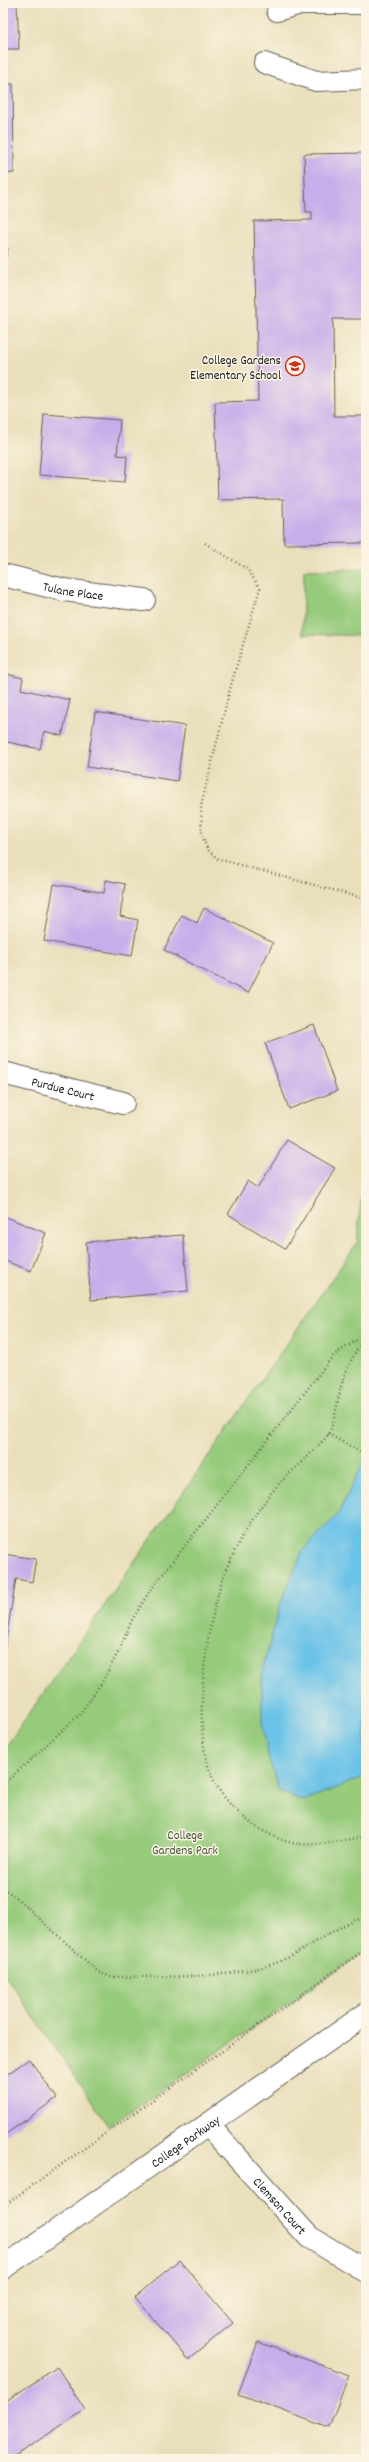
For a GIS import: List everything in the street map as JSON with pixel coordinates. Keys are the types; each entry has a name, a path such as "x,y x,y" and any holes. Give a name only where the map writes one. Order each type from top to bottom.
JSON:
{"street":[{"name":"Tulane Place","path":"3,575 64,590 144,600"},
{"name":"Purdue Court","path":"3,1073 122,1103"},
{"name":"College Parkway","path":"3,2268 366,2014"},
{"name":"Clemson Court","path":"208,2124 309,2237 366,2271"}],"lane":[{"path":"277,11 300,4 366,4"},
{"path":"264,63 316,80 366,79"}],"path":[{"path":"205,543 247,569 260,588 231,685 204,786 200,823 202,836 208,850 218,859 366,899"},
{"path":"366,1335 349,1360 328,1434 280,1483 252,1521 226,1571 210,1627 204,1661 204,1740 211,1773 226,1798 245,1819 266,1834 298,1844 366,1836"},
{"path":"3,1785 80,1714 105,1677 119,1651 131,1622 149,1592 334,1355 366,1335"},
{"path":"328,1434 366,1455"},
{"path":"3,1888 18,1898 98,1972 111,1977 200,1976 263,1967 302,1950 342,1926 366,1916"},
{"path":"3,2206 366,1949"}],"green space":[{"path":"366,569 366,654 365,636 302,634 304,570"},
{"name":"College Gardens Park","path":"366,1145 366,1951 109,2126 3,1972 3,1751 357,1243"}],"water":[{"path":"366,1457 366,1482 358,1499 366,1529 366,1775 303,1801 279,1791 269,1759 262,1722 262,1671 280,1605 303,1550 338,1514"}],"building":[{"path":"3,3 17,3 19,49 3,49"},
{"path":"3,84 13,84 14,173 3,174"},
{"name":"College Gardens Elementary School","path":"366,153 366,319 333,319 334,416 366,416 366,543 284,544 283,499 218,500 215,402 258,401 254,221 312,220 312,212 306,212 304,154"},
{"path":"3,247 8,248 4,266 3,266"},
{"path":"44,414 120,420 117,455 127,456 125,482 39,475"},
{"path":"3,673 23,678 21,689 70,700 62,736 44,731 40,749 3,741"},
{"path":"95,712 185,726 177,781 87,767"},
{"path":"106,880 125,884 120,916 138,920 132,956 44,941 54,884 104,893"},
{"path":"204,908 273,943 248,993 164,950 182,915 197,923"},
{"path":"314,1025 337,1091 289,1109 265,1043"},
{"path":"287,1140 335,1168 285,1249 228,1214 248,1181 258,1188"},
{"path":"3,1216 46,1233 31,1271 3,1260"},
{"path":"183,1235 188,1291 91,1300 86,1242"},
{"path":"3,1554 36,1559 32,1582 16,1579 4,1651"},
{"path":"29,2059 57,2098 3,2136 3,2077"},
{"path":"179,2260 233,2323 188,2360 135,2297"},
{"path":"258,2342 349,2375 329,2428 238,2394"},
{"path":"57,2367 85,2410 10,2459 7,2459 3,2453 3,2403"}],"place":[{"name":"College Gardens Elementary School","path":"295,366"}]}
